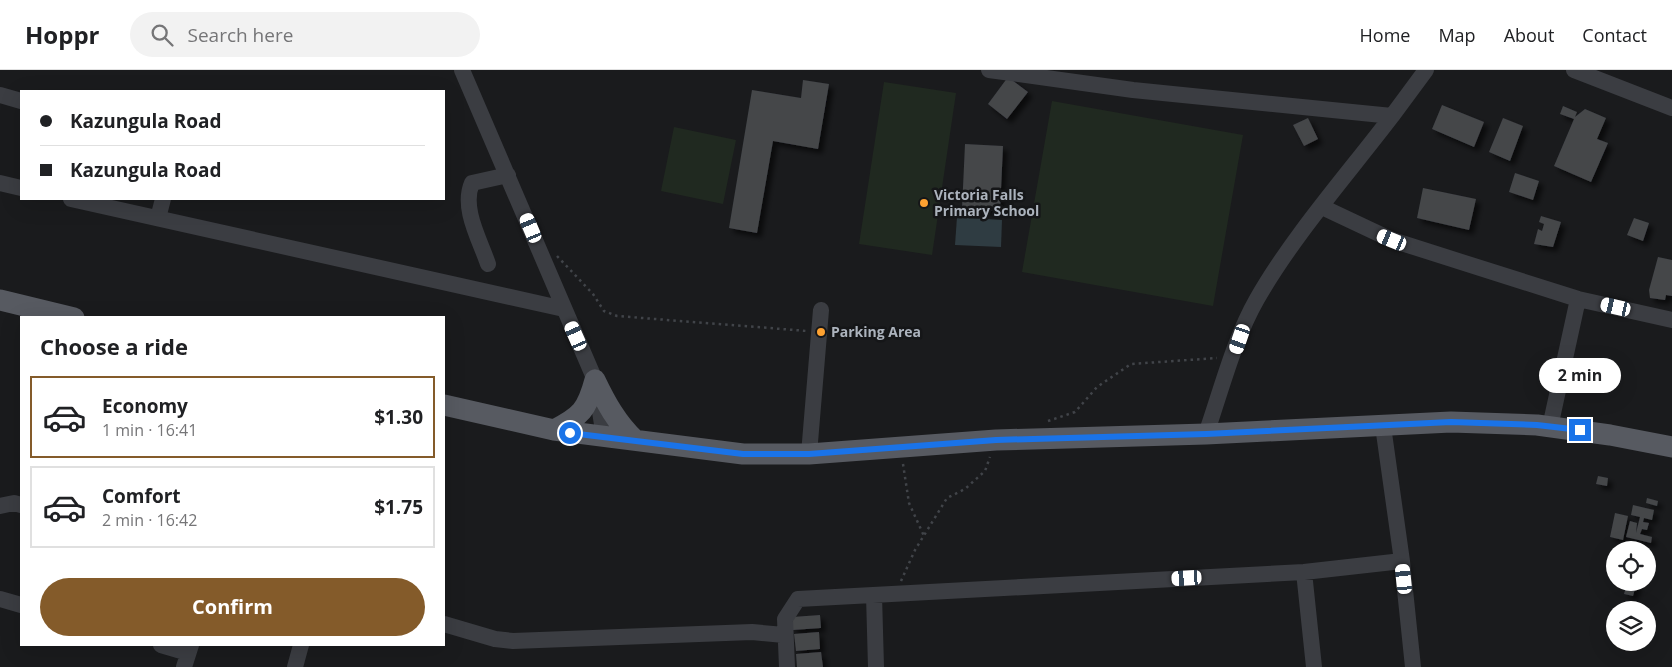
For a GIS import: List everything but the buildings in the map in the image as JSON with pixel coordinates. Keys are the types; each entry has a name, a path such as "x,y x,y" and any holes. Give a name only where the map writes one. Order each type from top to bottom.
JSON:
{"main road":[{"path":"0,300 66,316"},
{"path":"554,430 572,421 584,409 589,402 595,380"},
{"path":"595,380 622,428 635,440"},
{"path":"445,405 554,430 743,454 809,454 996,440 1206,434 1451,422 1550,426 1610,434 1672,447"}],"street":[{"path":"462,70 595,380 604,437"},
{"path":"989,70 1133,90 1392,116"},
{"path":"1206,434 1256,300 1288,251 1426,70"},
{"path":"1574,70 1672,108"},
{"path":"0,95 20,101"},
{"path":"488,264 469,209 468,193 472,183 508,176"},
{"path":"0,183 20,188"},
{"path":"75,200 564,310"},
{"path":"158,218 163,200"},
{"path":"1322,208 1392,240 1578,299 1672,320"},
{"path":"1550,426 1578,299"},
{"path":"809,454 821,310"},
{"path":"1383,426 1402,562 1413,667"},
{"path":"0,506 14,503 20,505"},
{"path":"787,667 784,635 786,619 798,599 1304,572 1402,562"},
{"path":"1304,572 1314,667"},
{"path":"874,595 876,667"},
{"path":"0,599 20,605"},
{"path":"445,624 495,639 513,641 752,632 784,635"},
{"path":"164,646 188,655"},
{"path":"295,667 301,646"}],"path":[{"path":"535,237 558,256 587,288 604,311 617,316 780,330 819,331"},
{"path":"1045,422 1075,412 1097,387 1130,364 1234,357"},
{"path":"895,594 924,536 947,498 965,489 985,471 996,440"},
{"path":"900,447 909,504 924,536"}],"shaded area":[{"path":"884,82 956,93 932,255 859,244"},
{"path":"1052,101 1243,135 1213,306 1022,272"},
{"path":"674,127 736,140 723,204 661,191"},
{"path":"957,217 1002,220 1001,247 955,245"}],"place":[{"name":"Victoria Falls Primary School","path":"924,203"},
{"name":"Parking Area","path":"821,332"}],"route":[{"path":"570,433 743,454 809,454 996,440 1206,434 1451,422 1537,425 1580,430"}]}
